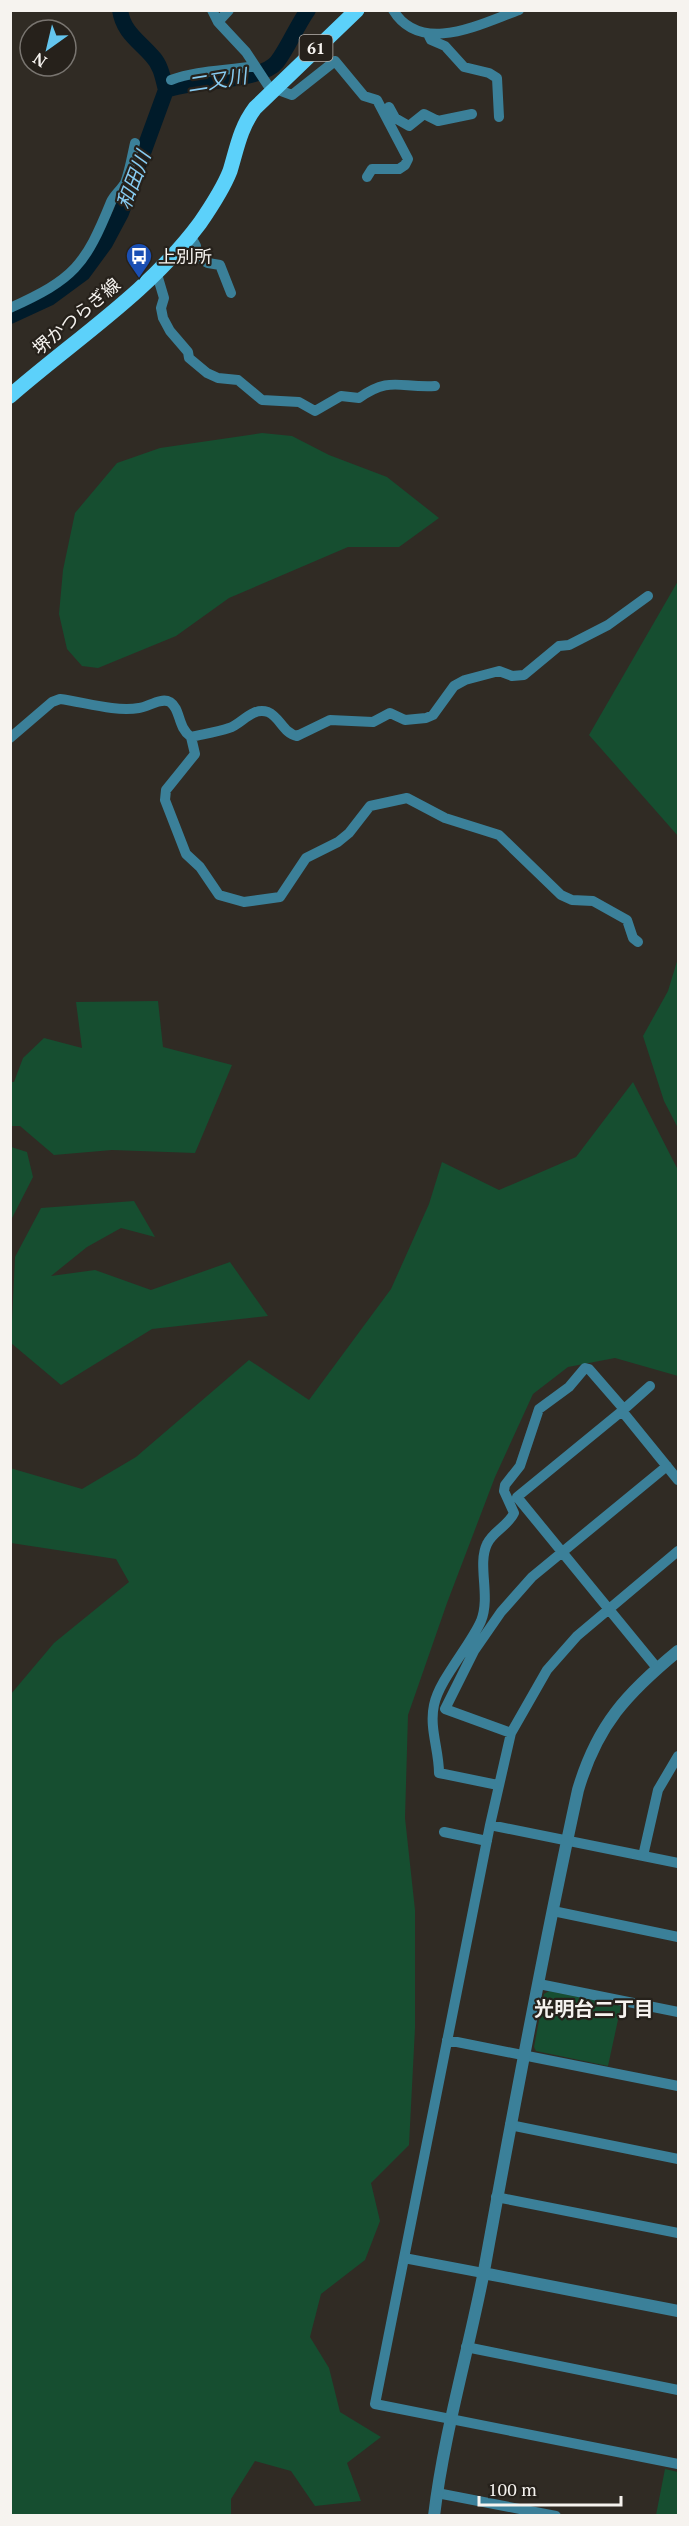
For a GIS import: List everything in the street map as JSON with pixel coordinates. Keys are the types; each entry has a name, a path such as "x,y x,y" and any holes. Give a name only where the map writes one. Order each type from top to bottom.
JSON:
{"main road":[{"name":"堺かつらぎ線","path":"11,394 99,324 156,271 190,235 225,180 243,124 272,89 357,10"}],"street":[{"path":"212,10 218,22 246,51 272,89 292,95 335,61 364,96 386,102 395,118 409,126 424,114 438,121 472,114"},
{"path":"218,22 229,10"},
{"path":"393,10 398,19 410,27 428,34 443,35 519,10"},
{"path":"428,34 431,40 445,46 464,67 489,73 497,78 499,117"},
{"path":"171,80 209,71 226,72 255,66"},
{"path":"367,177 372,169 399,169 408,159 378,100"},
{"path":"10,308 65,280 80,264 105,220 112,201 123,186 135,143"},
{"path":"190,235 196,246 197,257 208,263 220,265 231,293"},
{"path":"156,271 164,298 161,308 163,318 170,331 188,352 189,358 207,373 218,378 238,380 262,400 299,402 315,411 341,396 359,398 377,385 392,383 410,387 435,386"},
{"path":"191,737 237,725 245,717 266,711 274,716 290,735 297,736 338,719 373,722 386,713 405,720 426,718 433,715 454,686 487,673 499,671 512,676 524,675 559,646 569,645 608,625 648,596"},
{"path":"10,738 52,702 60,699 124,708 139,708 164,700 170,702 176,709 185,733 191,737 195,754 166,790 165,800 186,854 200,867 219,895 244,902 280,897 306,858 344,838 370,806 406,798 445,818 499,835 561,895 572,900 593,901 627,920 633,938 638,942"},
{"path":"498,1785 439,1773 432,1715 434,1701 480,1622 486,1589 484,1554 487,1542 514,1514 504,1491 505,1485 520,1466 539,1409 569,1387 585,1368 589,1369 622,1407 622,1411 678,1480"},
{"path":"650,1386 517,1497 657,1668"},
{"path":"511,1733 445,1709 474,1651 501,1612 532,1577 667,1466"},
{"path":"678,1551 577,1636 547,1670 511,1733 498,1785 375,2404 678,2464"},
{"path":"434,2516 451,2420 483,2273 510,2125 578,1790 592,1748 624,1700 678,1651"},
{"path":"642,1856 658,1790 678,1756"},
{"path":"490,1825 678,1863"},
{"path":"444,1832 487,1841"},
{"path":"553,1911 678,1937"},
{"path":"539,1984 678,2012"},
{"path":"447,2040 678,2086"},
{"path":"510,2125 678,2159"},
{"path":"496,2198 678,2233"},
{"path":"404,2258 678,2311"},
{"path":"466,2347 678,2390"},
{"path":"437,2493 556,2516"}],"green space":[{"path":"262,433 292,436 329,455 387,477 439,518 399,547 348,547 229,598 176,636 98,668 82,666 67,649 59,614 63,570 75,513 117,463 160,448"},
{"path":"678,581 678,836 589,735"},
{"path":"678,958 678,1128 664,1101 643,1036 668,991"},
{"path":"158,1001 163,1047 232,1065 195,1153 112,1150 54,1155 20,1126 11,1126 11,1082 14,1082 23,1058 44,1038 82,1048 76,1002"},
{"path":"633,1082 678,1170 678,1376 615,1358 568,1367 533,1394 495,1477 447,1603 408,1715 405,1818 415,1910 415,2028 409,2145 371,2183 380,2221 365,2260 321,2294 310,2337 329,2368 340,2412 381,2437 347,2463 361,2501 315,2506 291,2471 255,2461 231,2499 231,2515 11,2515 11,1694 54,1643 129,1582 116,1559 11,1543 10,1468 82,1489 136,1457 249,1360 309,1400 391,1289 429,1204 442,1162 499,1190 576,1157"},
{"path":"11,1147 27,1152 33,1177 11,1220"},
{"path":"134,1201 155,1237 121,1228 87,1247 51,1276 95,1270 151,1290 230,1262 268,1316 152,1329 61,1385 11,1343 15,1257 41,1208"},
{"path":"549,1991 621,2006 608,2066 536,2051 534,2047 544,1994"},
{"path":"665,2469 678,2472 678,2515 656,2515"}],"waterway":[{"name":"和田川","path":"10,316 49,298 83,273 105,243 121,213 166,90 158,63 132,36 124,24 120,10"},
{"name":"二又川","path":"166,90 178,86 242,77 269,68 277,62 308,10"}],"place":[{"name":"上別所","path":"139,279"}],"district":[{"name":"光明台二丁目","path":"594,2008"}]}
